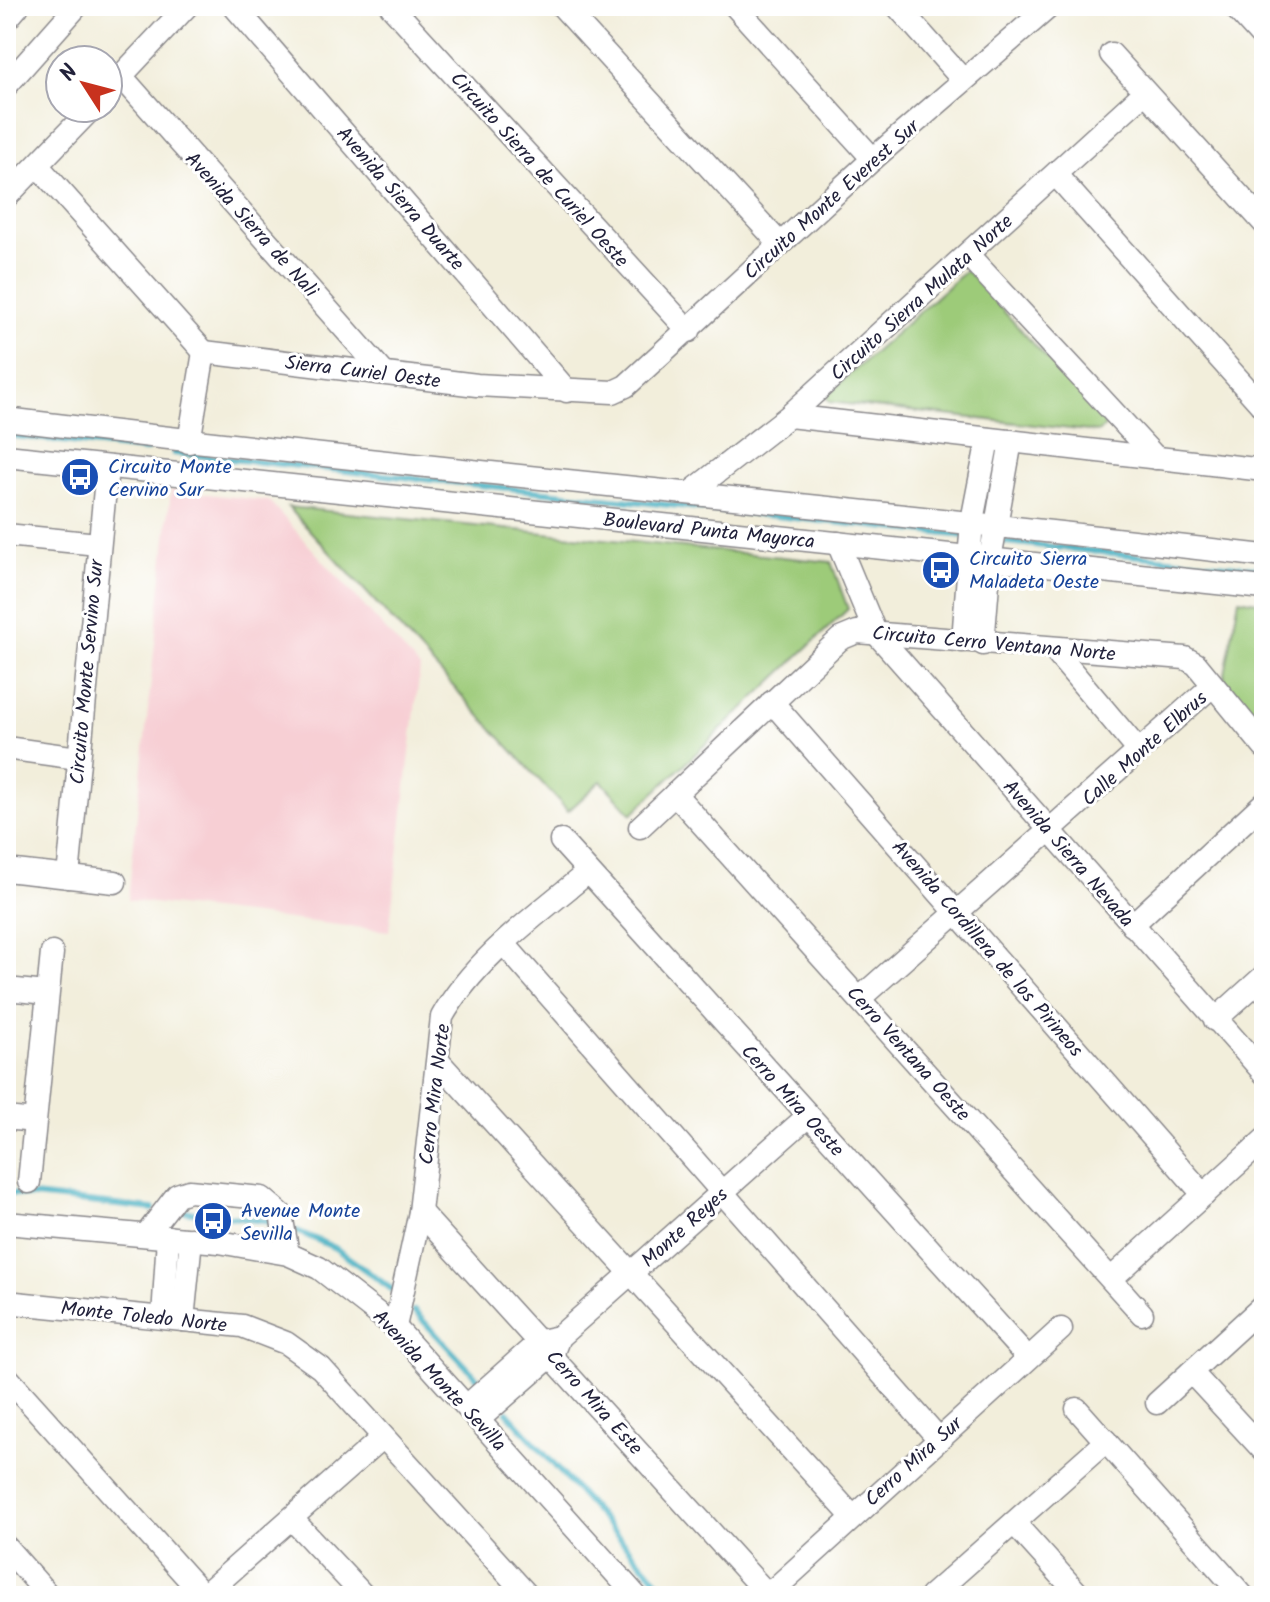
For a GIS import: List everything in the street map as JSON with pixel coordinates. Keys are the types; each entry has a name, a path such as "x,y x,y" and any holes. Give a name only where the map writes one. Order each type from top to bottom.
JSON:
{"street":[{"path":"6,20 18,6"},
{"path":"6,86 77,6"},
{"path":"124,73 187,6"},
{"name":"Avenida Sierra Duarte","path":"234,6 567,391"},
{"name":"Circuito Sierra de Curiel Oeste","path":"391,6 689,331"},
{"path":"562,6 780,244"},
{"path":"735,6 873,159"},
{"path":"897,6 963,80"},
{"name":"Circuito Monte Everest Sur","path":"613,392 626,386 689,331 873,159 1050,6"},
{"path":"1234,6 1264,39"},
{"path":"1111,54 1264,223"},
{"name":"Avenida Sierra de Nali","path":"124,93 383,372"},
{"name":"Circuito Sierra Mulata Norte","path":"690,493 789,416 1144,93"},
{"path":"6,197 77,124"},
{"path":"38,166 204,352 189,442"},
{"path":"1056,175 1264,408"},
{"path":"968,255 1156,458"},
{"name":"Sierra Curiel Oeste","path":"204,352 477,385 613,392"},
{"path":"789,416 1264,470"},
{"name":"Boulevard Punta Mayorca","path":"6,419 189,442 972,521 1264,556"},
{"path":"154,472 156,437"},
{"path":"973,643 980,557 972,521 988,439"},
{"path":"980,557 996,524 1011,441"},
{"name":"Boulevard Punta Mayorca","path":"6,456 1264,588"},
{"name":"Circuito Monte Servino Sur","path":"68,877 107,468"},
{"path":"6,535 98,544"},
{"name":"Avenida Sierra Nevada","path":"838,543 875,632 1264,1073"},
{"name":"Circuito Cerro Ventana Norte","path":"640,827 840,639 857,632 1185,658 1196,664 1211,687"},
{"path":"1054,650 1138,750"},
{"path":"1211,687 1264,747"},
{"name":"Calle Monte Elbrus","path":"860,998 1050,833 1211,687"},
{"name":"Avenida Cordillera de los Pirineos","path":"772,702 1204,1195"},
{"path":"6,748 78,758"},
{"name":"Cerro Ventana Oeste","path":"675,794 1142,1314"},
{"path":"1132,925 1264,803"},
{"name":"Cerro Mira Oeste","path":"561,841 1027,1357"},
{"path":"6,870 115,882"},
{"name":"Cerro Mira Norte","path":"395,1327 420,1212 442,1017 456,993 504,944 588,872"},
{"path":"504,944 939,1439"},
{"path":"29,1182 52,953"},
{"path":"1215,1020 1264,976"},
{"path":"6,989 47,993"},
{"path":"438,1061 852,1516"},
{"name":"Monte Reyes","path":"473,1412 808,1116"},
{"path":"6,1118 34,1121"},
{"path":"1112,1278 1264,1140"},
{"path":"173,1319 157,1236 177,1195 189,1191 262,1198 281,1214 288,1254"},
{"name":"Cerro Mira Este","path":"420,1212 551,1344 768,1595"},
{"name":"Avenida Monte Sevilla","path":"6,1223 191,1239 288,1254 319,1268 395,1327 636,1596"},
{"path":"173,1319 191,1239"},
{"name":"Monte Toledo Norte","path":"6,1302 242,1326 286,1343 321,1368 528,1596"},
{"path":"1157,1403 1264,1305"},
{"name":"Cerro Mira Sur","path":"768,1595 1061,1329"},
{"path":"1191,1372 1264,1451"},
{"path":"6,1376 204,1596 382,1438"},
{"path":"1077,1409 1243,1596"},
{"path":"931,1596 1106,1441"},
{"path":"292,1519 364,1596"},
{"path":"1014,1523 1080,1596"},
{"path":"6,1547 49,1596"}],"shaded area":[{"path":"171,490 269,501 420,668 389,931 128,900"}],"green space":[{"path":"966,270 1104,421 1105,427 1097,432 829,402 826,396"},
{"path":"288,507 831,562 848,609 632,814 601,781 568,811"},
{"path":"1239,599 1264,603 1264,724 1224,679"}],"waterway":[{"path":"6,435 146,450"},
{"path":"174,453 966,536"},
{"path":"1006,542 1264,569"},
{"path":"6,1193 153,1209"},
{"path":"175,1210 271,1222"},
{"path":"297,1231 335,1248 393,1290"},
{"path":"414,1311 478,1379"},
{"path":"507,1412 671,1596"}],"place":[{"name":"Circuito Monte Cervino Sur","path":"80,477"},
{"name":"Circuito Sierra Maladeta Oeste","path":"941,570"},
{"name":"Avenue Monte Sevilla","path":"213,1221"}]}
